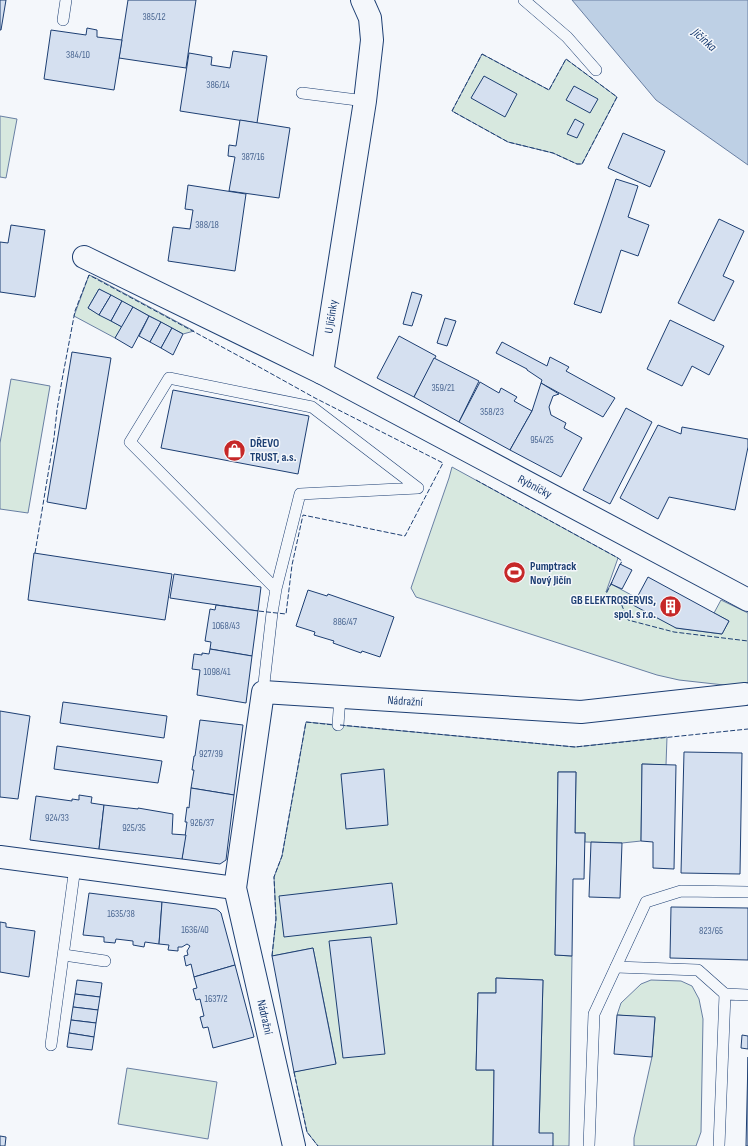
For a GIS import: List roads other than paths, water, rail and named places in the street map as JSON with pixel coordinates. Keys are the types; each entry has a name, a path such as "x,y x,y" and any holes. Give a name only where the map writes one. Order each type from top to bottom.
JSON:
{"street":[{"name":"U Jičínky","path":"322,373 365,101 372,40 370,18 362,0"},
{"path":"84,257 322,373"},
{"name":"Rybníčky","path":"322,373 748,600"},
{"name":"Nádražní","path":"294,1146 235,888 263,692 581,712 745,694"},
{"path":"0,857 235,888"}],"lane":[{"path":"63,20 66,0"},
{"path":"524,0 567,37 596,70"},
{"path":"302,93 365,101"},
{"path":"263,692 276,589 300,494 418,488 312,407 170,378 130,442 276,589"},
{"path":"338,725 340,697"},
{"path":"51,1045 75,867"},
{"path":"588,1146 594,1014 646,902 681,891 748,892"},
{"path":"64,955 105,961"},
{"path":"616,967 698,970 725,994 748,995"},
{"path":"718,1146 725,994"}],"water":[{"name":"Jičínka","path":"572,0 748,0 748,165 656,100"}],"place":[{"name":"DŘEVO TRUST, a.s.","path":"235,450"},
{"name":"Pumptrack Nový Jičín","path":"515,573"},
{"name":"GB ELEKTROSERVIS, spol. s r.o.","path":"671,607"}]}
